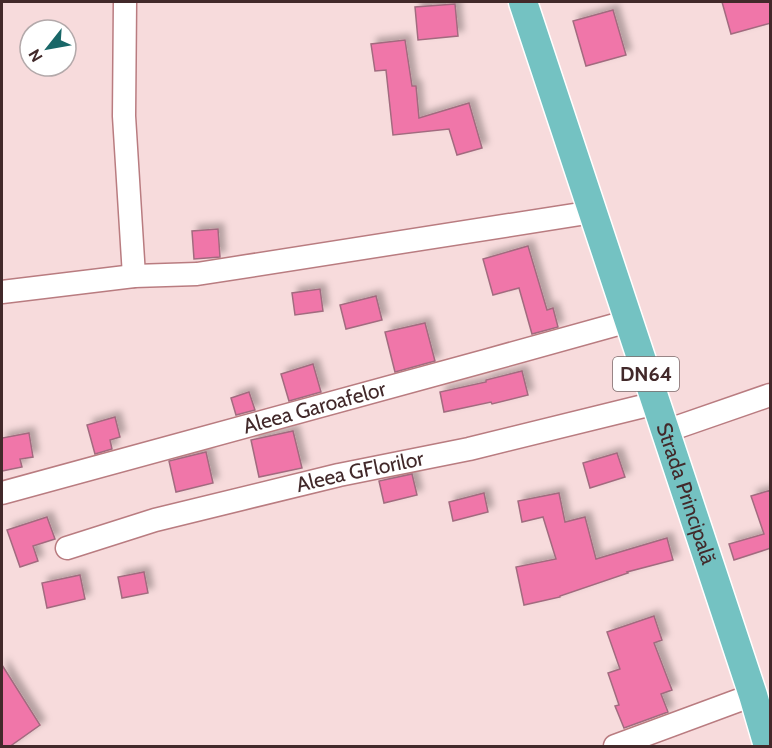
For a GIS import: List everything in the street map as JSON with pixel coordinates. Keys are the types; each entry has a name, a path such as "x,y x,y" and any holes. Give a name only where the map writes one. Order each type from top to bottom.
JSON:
{"main road":[{"name":"Strada Principală","path":"523,2 753,695 768,747"}],"street":[{"path":"125,2 124,116 134,276"},
{"path":"2,292 134,276 197,274 593,212"},
{"name":"Aleea Garoafelor","path":"2,493 628,321"},
{"path":"666,431 771,395"},
{"name":"Aleea GFlorilor","path":"67,548 154,520 339,475 469,449 656,403"},
{"path":"615,747 753,695"}],"building":[{"path":"722,2 771,2 771,23 731,34"},
{"path":"455,4 458,36 418,40 415,7"},
{"path":"613,10 626,55 586,66 573,21"},
{"path":"405,40 412,86 416,86 419,118 469,103 482,148 457,155 449,129 393,135 386,70 375,71 371,44"},
{"path":"218,229 220,257 194,259 192,231"},
{"path":"528,246 547,310 553,308 558,327 532,334 519,288 493,295 483,259"},
{"path":"320,289 323,311 295,315 292,293"},
{"path":"376,296 382,320 346,329 340,305"},
{"path":"425,323 435,361 395,372 385,332"},
{"path":"313,364 321,392 289,401 281,374"},
{"path":"522,371 528,395 444,412 440,392"},
{"path":"249,392 255,410 236,415 231,398"},
{"path":"115,417 120,437 110,440 112,449 95,454 87,425"},
{"path":"293,431 302,468 259,477 251,440"},
{"path":"29,433 33,457 20,459 22,467 2,471 2,438"},
{"path":"206,452 213,483 176,492 169,461"},
{"path":"617,453 625,477 590,488 583,463"},
{"path":"412,474 417,495 384,503 379,481"},
{"path":"771,490 771,548 734,560 729,544 764,534 751,496"},
{"path":"484,493 488,512 453,521 449,502"},
{"path":"559,493 565,522 585,517 596,559 667,538 673,560 627,572 560,597 524,605 516,567 556,559 543,517 522,522 518,501"},
{"path":"47,517 55,539 33,546 38,561 20,567 7,530"},
{"path":"144,572 148,593 122,598 118,577"},
{"path":"80,575 85,599 47,608 42,583"},
{"path":"654,616 662,640 654,643 672,690 661,694 668,712 624,728 615,706 619,705 608,673 620,669 607,632"},
{"path":"2,665 40,725 9,747 2,747"}]}
